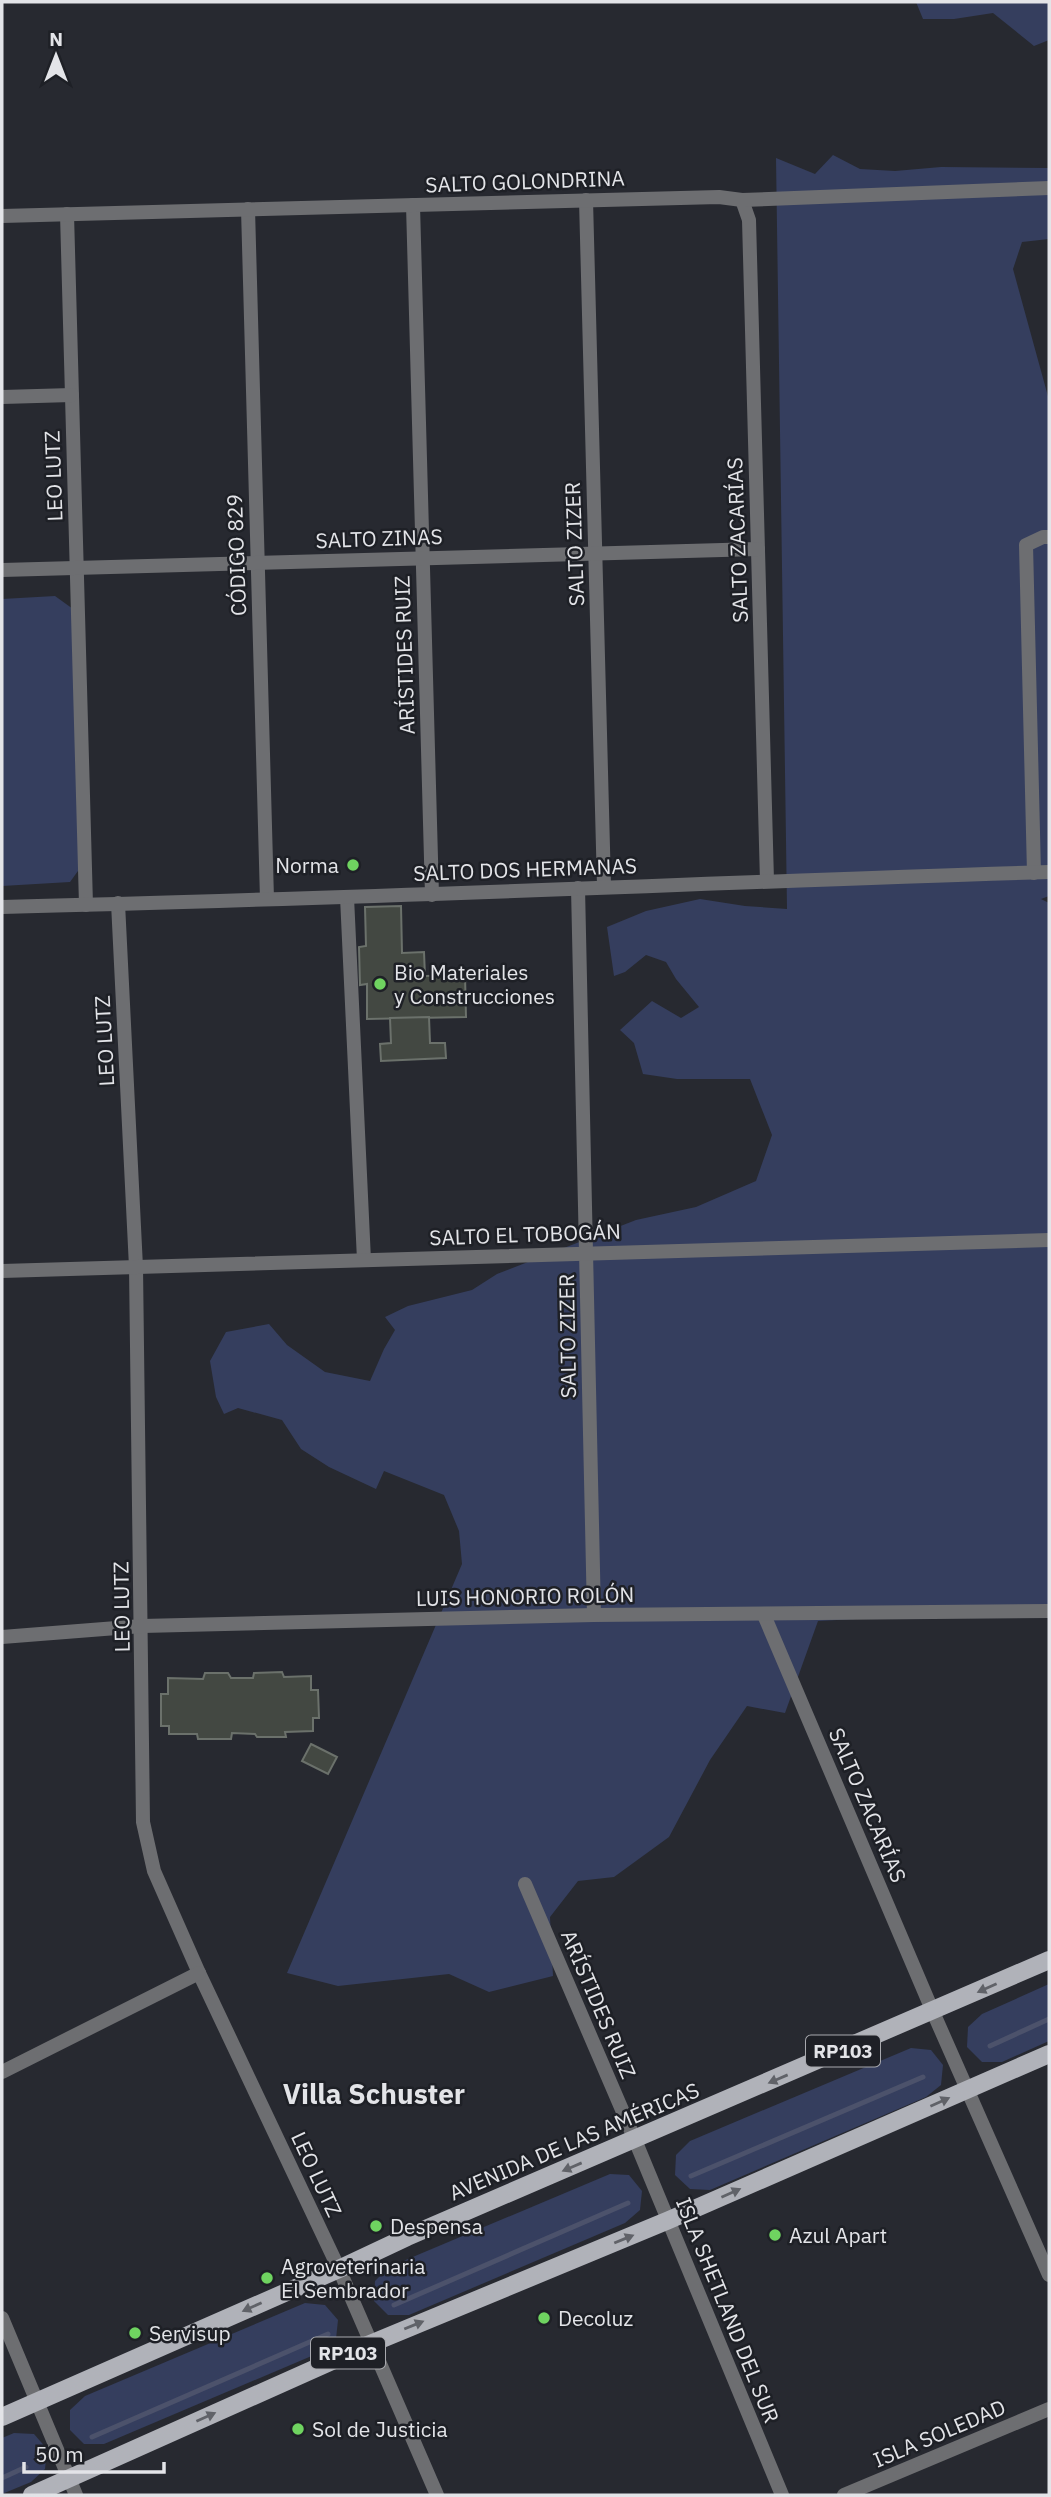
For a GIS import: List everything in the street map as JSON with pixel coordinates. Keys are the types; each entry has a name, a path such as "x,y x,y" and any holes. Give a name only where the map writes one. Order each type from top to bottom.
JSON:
{"main road":[{"name":"AVENIDA DE LAS AMÉRICAS","path":"2,2417 407,2237 1049,1960"},
{"name":"RP103","path":"32,2495 73,2487 370,2344 669,2220 1049,2054"}],"street":[{"name":"SALTO GOLONDRINA","path":"2,216 719,197 742,200 1049,188"},
{"name":"SALTO ZIZER","path":"586,200 604,886"},
{"name":"SALTO ZACARÍAS","path":"742,200 749,220 767,881"},
{"name":"ARÍSTIDES RUIZ","path":"413,205 432,895"},
{"name":"CÓDIGO 829","path":"248,209 267,899"},
{"name":"LEO LUTZ","path":"67,214 86,905"},
{"path":"2,397 72,394"},
{"path":"1034,873 1026,545 1049,537"},
{"name":"SALTO ZINAS","path":"2,570 758,549"},
{"name":"SALTO DOS HERMANAS","path":"2,906 432,895 604,886 1049,873"},
{"name":"SALTO ZIZER","path":"578,888 594,1615"},
{"path":"347,897 364,1260"},
{"name":"LEO LUTZ","path":"118,903 136,1267 143,1822 154,1871 199,1973 339,2269 437,2495"},
{"name":"SALTO EL TOBOGÁN","path":"2,1271 1049,1240"},
{"name":"LUIS HONORIO ROLÓN","path":"2,1637 142,1626 594,1615 1049,1611"},
{"name":"SALTO ZACARÍAS","path":"764,1615 933,2012 1049,2275"},
{"name":"ARÍSTIDES RUIZ","path":"525,1885 635,2140"},
{"path":"2,2072 199,1973"},
{"name":"ISLA SHETLAND DEL SUR","path":"635,2140 782,2495"},
{"path":"2,2318 73,2487"},
{"name":"ISLA SOLEDAD","path":"845,2495 1049,2410"}],"shaded area":[{"path":"916,2 1049,2 1049,40 1034,46 993,13 954,19 923,19"},
{"path":"833,155 860,169 895,171 941,167 1049,168 1049,239 1022,242 1013,269 1049,400 1049,896 1041,899 1049,903 1049,1609 818,1621 785,1713 747,1706 710,1760 669,1837 614,1877 578,1881 550,1917 553,1976 489,1992 449,1974 338,1986 287,1973 462,1564 459,1531 444,1495 384,1471 376,1489 329,1467 301,1449 282,1420 238,1408 224,1414 216,1397 210,1361 226,1332 269,1324 287,1345 325,1372 370,1381 395,1330 385,1317 408,1306 472,1290 497,1274 636,1220 696,1207 756,1181 772,1135 750,1079 677,1079 643,1074 634,1043 620,1030 652,1001 681,1018 699,1007 666,962 646,955 625,972 614,976 607,927 646,911 700,899 787,909 776,158 815,174"},
{"path":"55,596 73,609 83,864 70,882 2,886 2,599"},
{"path":"1049,1984 1049,2041 1002,2062 982,2062 967,2047 968,2027 982,2014"},
{"path":"911,2048 931,2050 943,2065 941,2085 926,2097 710,2190 690,2189 675,2175 676,2155 690,2141"},
{"path":"610,2174 629,2175 642,2191 640,2210 625,2223 409,2315 388,2315 374,2301 375,2281 389,2267"},
{"path":"305,2303 325,2305 338,2320 336,2339 321,2352 104,2444 84,2444 70,2430 70,2410 85,2396"},
{"path":"14,2433 34,2434 47,2449 45,2469 31,2482 2,2494 2,2438"}],"building":[{"path":"401,906 402,953 424,952 425,976 465,975 466,1017 367,1019 367,984 360,985 359,947 366,946 365,907"},
{"path":"429,1017 430,1043 445,1043 446,1058 381,1061 380,1044 391,1043 390,1018"},
{"path":"282,1672 284,1677 311,1676 311,1690 318,1690 319,1718 313,1718 313,1731 285,1732 286,1737 257,1737 255,1734 232,1733 231,1739 198,1739 197,1734 169,1734 169,1726 161,1726 161,1694 168,1694 168,1678 203,1679 205,1673 228,1673 231,1678 253,1678 254,1673"},
{"path":"311,1744 337,1757 328,1774 302,1761"}],"waterway":[{"path":"990,2046 1049,2019"},
{"path":"691,2176 923,2077"},
{"path":"394,2305 628,2203"},
{"path":"92,2437 328,2334"},
{"path":"2,2478 26,2467"}],"place":[{"name":"Norma","path":"353,865"},
{"name":"Bio Materiales y Construcciones","path":"380,984"},
{"name":"Despensa","path":"376,2226"},
{"name":"Azul Apart","path":"775,2235"},
{"name":"Agroveterinaria El Sembrador","path":"267,2278"},
{"name":"Decoluz","path":"544,2318"},
{"name":"Servisup","path":"135,2333"},
{"name":"Sol de Justicia","path":"298,2429"}],"district":[{"name":"Villa Schuster","path":"374,2093"}]}
